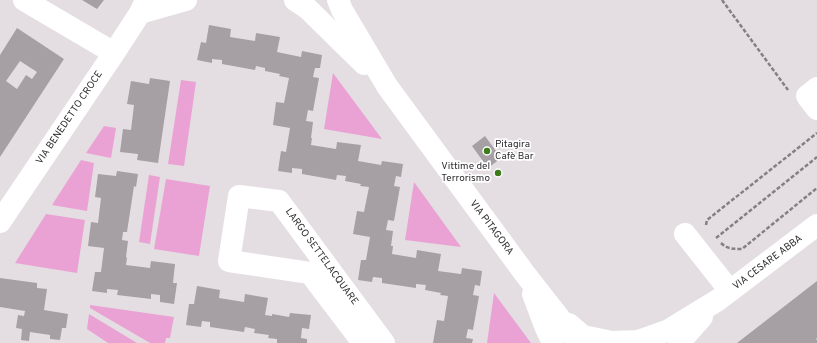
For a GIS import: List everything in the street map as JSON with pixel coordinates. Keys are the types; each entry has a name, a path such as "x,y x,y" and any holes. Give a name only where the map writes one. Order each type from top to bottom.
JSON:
{"street":[{"path":"24,0 114,53"},
{"name":"VIA BENEDETTO CROCE","path":"0,222 114,53 143,6 157,0"},
{"path":"143,6 186,0"},
{"name":"VIA PITAGORA","path":"295,0 308,8 386,86"},
{"name":"VIA PITAGORA","path":"338,0 342,10 386,86 525,274 579,343"},
{"path":"817,88 807,96 817,109"},
{"name":"LARGO SETTELACQUARE","path":"363,343 310,273 229,262 239,196 279,201 384,343"},
{"name":"VIA CESARE ABBA","path":"558,315 583,336 612,342 638,341 669,330 724,296 817,225"},
{"path":"685,234 724,296"},
{"name":"VIA PITAGORA","path":"525,274 553,343"},
{"name":"VIA CESARE ABBA","path":"679,343 724,296"}],"path":[{"path":"722,0 790,92"},
{"path":"709,230 706,225 707,220 817,133"},
{"path":"716,238 817,157"},
{"path":"712,234 723,246 733,249 742,249 817,188"}],"shaded area":[{"path":"333,73 382,139 324,129"},
{"path":"181,80 196,82 184,166 168,164"},
{"path":"104,126 116,128 111,158 86,153"},
{"path":"81,160 94,163 87,211 52,205"},
{"path":"149,175 160,177 150,244 139,242"},
{"path":"166,179 210,186 199,256 154,249"},
{"path":"414,182 461,247 405,240"},
{"path":"46,214 85,220 77,273 15,263"},
{"path":"494,293 531,343 487,343"},
{"path":"90,305 174,317 170,338 166,338 165,343 150,343 90,308"},
{"path":"89,314 137,343 108,343 87,329"}],"building":[{"path":"82,0 104,0 97,9"},
{"path":"209,25 231,29 230,37 255,41 256,33 280,37 277,52 301,57 302,51 322,55 320,68 315,68 313,77 319,78 313,111 308,110 306,121 313,122 311,145 336,149 337,142 361,145 358,161 381,165 382,161 403,164 401,177 396,176 394,186 400,187 394,221 388,220 386,230 393,231 391,246 393,246 392,254 416,258 417,250 441,254 438,271 461,274 462,268 482,271 480,286 475,285 473,295 479,296 473,330 468,329 466,338 473,339 472,343 433,343 437,320 444,321 448,296 425,290 426,285 416,284 416,288 382,283 382,278 373,277 372,282 358,280 361,260 366,260 370,237 353,234 357,211 364,212 369,187 360,186 361,184 345,181 346,176 337,175 336,180 302,174 302,169 292,168 292,173 278,171 281,151 286,152 290,128 273,125 276,102 284,103 289,78 279,76 280,74 265,71 265,68 256,66 255,70 222,64 222,60 212,59 212,63 197,60 201,42 206,43"},
{"path":"17,28 64,59 0,157 0,55","holes":["20,61 37,72 32,79 26,75 17,89 6,81"]},
{"path":"150,78 170,81 158,163 137,160 138,154 120,152 123,129 131,130 134,105 127,104 131,81 149,84"},
{"path":"485,136 501,158 488,168 472,146"},
{"path":"117,171 138,174 136,187 134,186 127,232 123,232 122,240 128,241 126,265 150,268 151,261 175,264 173,283 177,283 174,304 160,302 160,295 151,294 151,299 117,295 118,290 107,289 107,293 92,291 95,272 101,272 104,248 88,246 91,222 98,223 101,198 95,197 98,174 116,176"},
{"path":"0,278 37,283 37,288 47,289 44,310 68,314 66,328 62,328 60,340 50,339 50,335 30,332 29,341 21,340 22,329 16,328 18,315 24,316 25,311 0,307"},
{"path":"817,281 817,343 737,343"},
{"path":"197,286 220,290 219,298 244,302 245,294 268,298 265,315 272,316 272,314 289,317 290,313 311,315 309,329 302,328 301,338 307,339 307,343 277,343 277,339 268,338 269,335 254,333 255,329 245,327 244,332 210,327 210,322 202,321 201,327 186,325 189,304 194,304"}],"place":[{"name":"Pitagira Cafè Bar","path":"487,151"},
{"name":"Vittime del Terrorismo","path":"498,173"}]}
